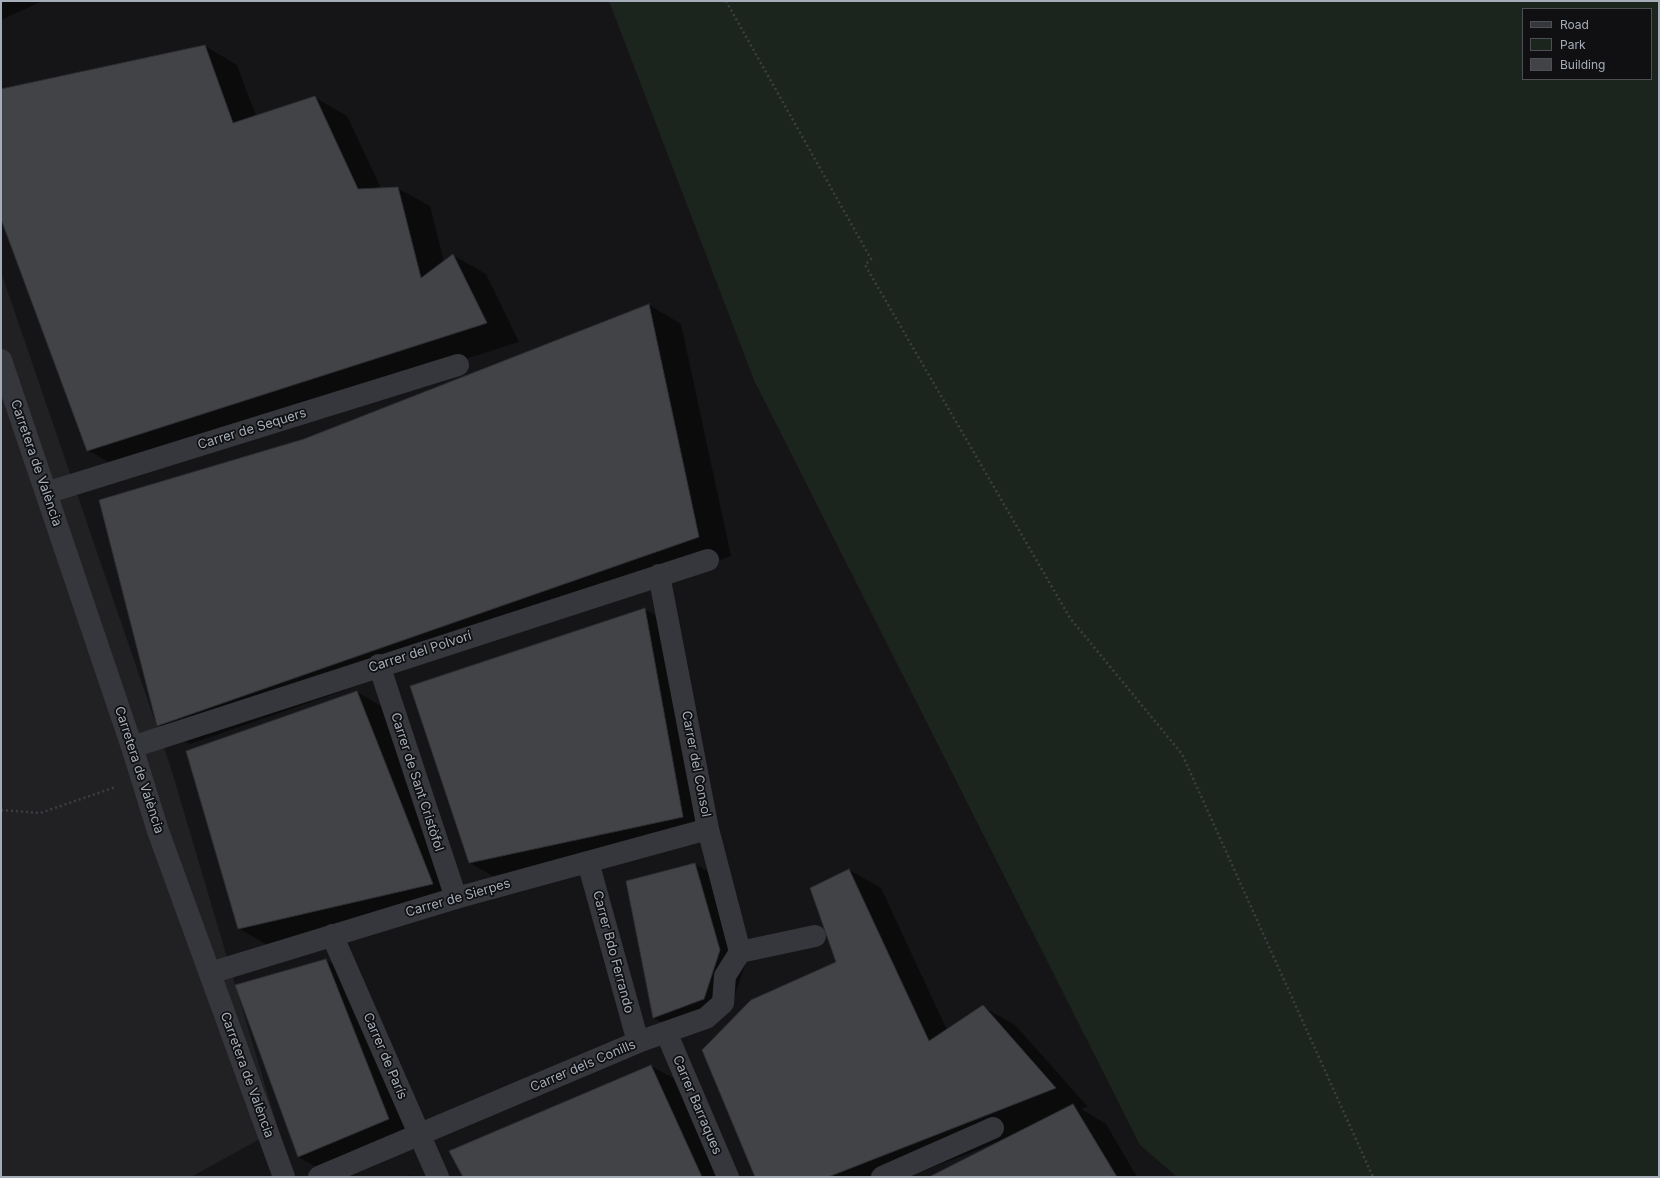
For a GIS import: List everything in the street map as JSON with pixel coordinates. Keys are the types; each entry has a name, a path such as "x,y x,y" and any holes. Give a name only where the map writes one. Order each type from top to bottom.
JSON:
{"street":[{"name":"Carretera de València","path":"1,360 132,747 158,831 284,1177"},
{"name":"Carrer de Sequers","path":"46,493 458,365"},
{"name":"Carrer del Polvorí","path":"132,747 379,665 708,560"},
{"name":"Carrer del Consol","path":"659,575 708,829 740,952"},
{"name":"Carrer de Sant Cristòfol","path":"379,665 456,898"},
{"name":"Carrer de Sierpes","path":"210,973 456,898 708,829"},
{"name":"Carrer Bdo Ferrando","path":"588,862 638,1042"},
{"name":"Carrer de París","path":"332,935 438,1177"},
{"path":"740,952 815,936"},
{"name":"Carrer dels Conills","path":"319,1177 638,1042 706,1018 723,1003 725,976 740,952"},
{"name":"Carrer Barraques","path":"666,1032 728,1177"},
{"path":"882,1177 993,1128"}],"path":[{"path":"726,1 871,259 865,265 1070,618 1182,754 1372,1177"},
{"path":"1,810 40,813 142,777"}],"shaded area":[{"path":"1,272 170,765 278,1129 191,1177 1,1177"}],"green space":[{"path":"609,1 1659,1 1659,1177 1177,1177 1140,1145 754,380"}],"building":[{"path":"205,45 233,123 315,96 358,189 398,187 421,278 453,254 487,323 87,451 1,219 1,89"},
{"path":"649,304 699,537 157,726 99,500 304,439"},
{"path":"645,608 683,817 469,863 410,686"},
{"path":"357,691 433,884 238,929 186,751"},
{"path":"695,863 720,950 704,999 653,1018 626,881"},
{"path":"849,869 929,1041 983,1005 1056,1088 828,1177 755,1177 702,1050 751,1000 836,962 810,888"},
{"path":"326,959 389,1119 298,1157 235,985"},
{"path":"651,1065 702,1177 463,1177 449,1151"},
{"path":"1073,1104 1117,1177 929,1177"}]}
